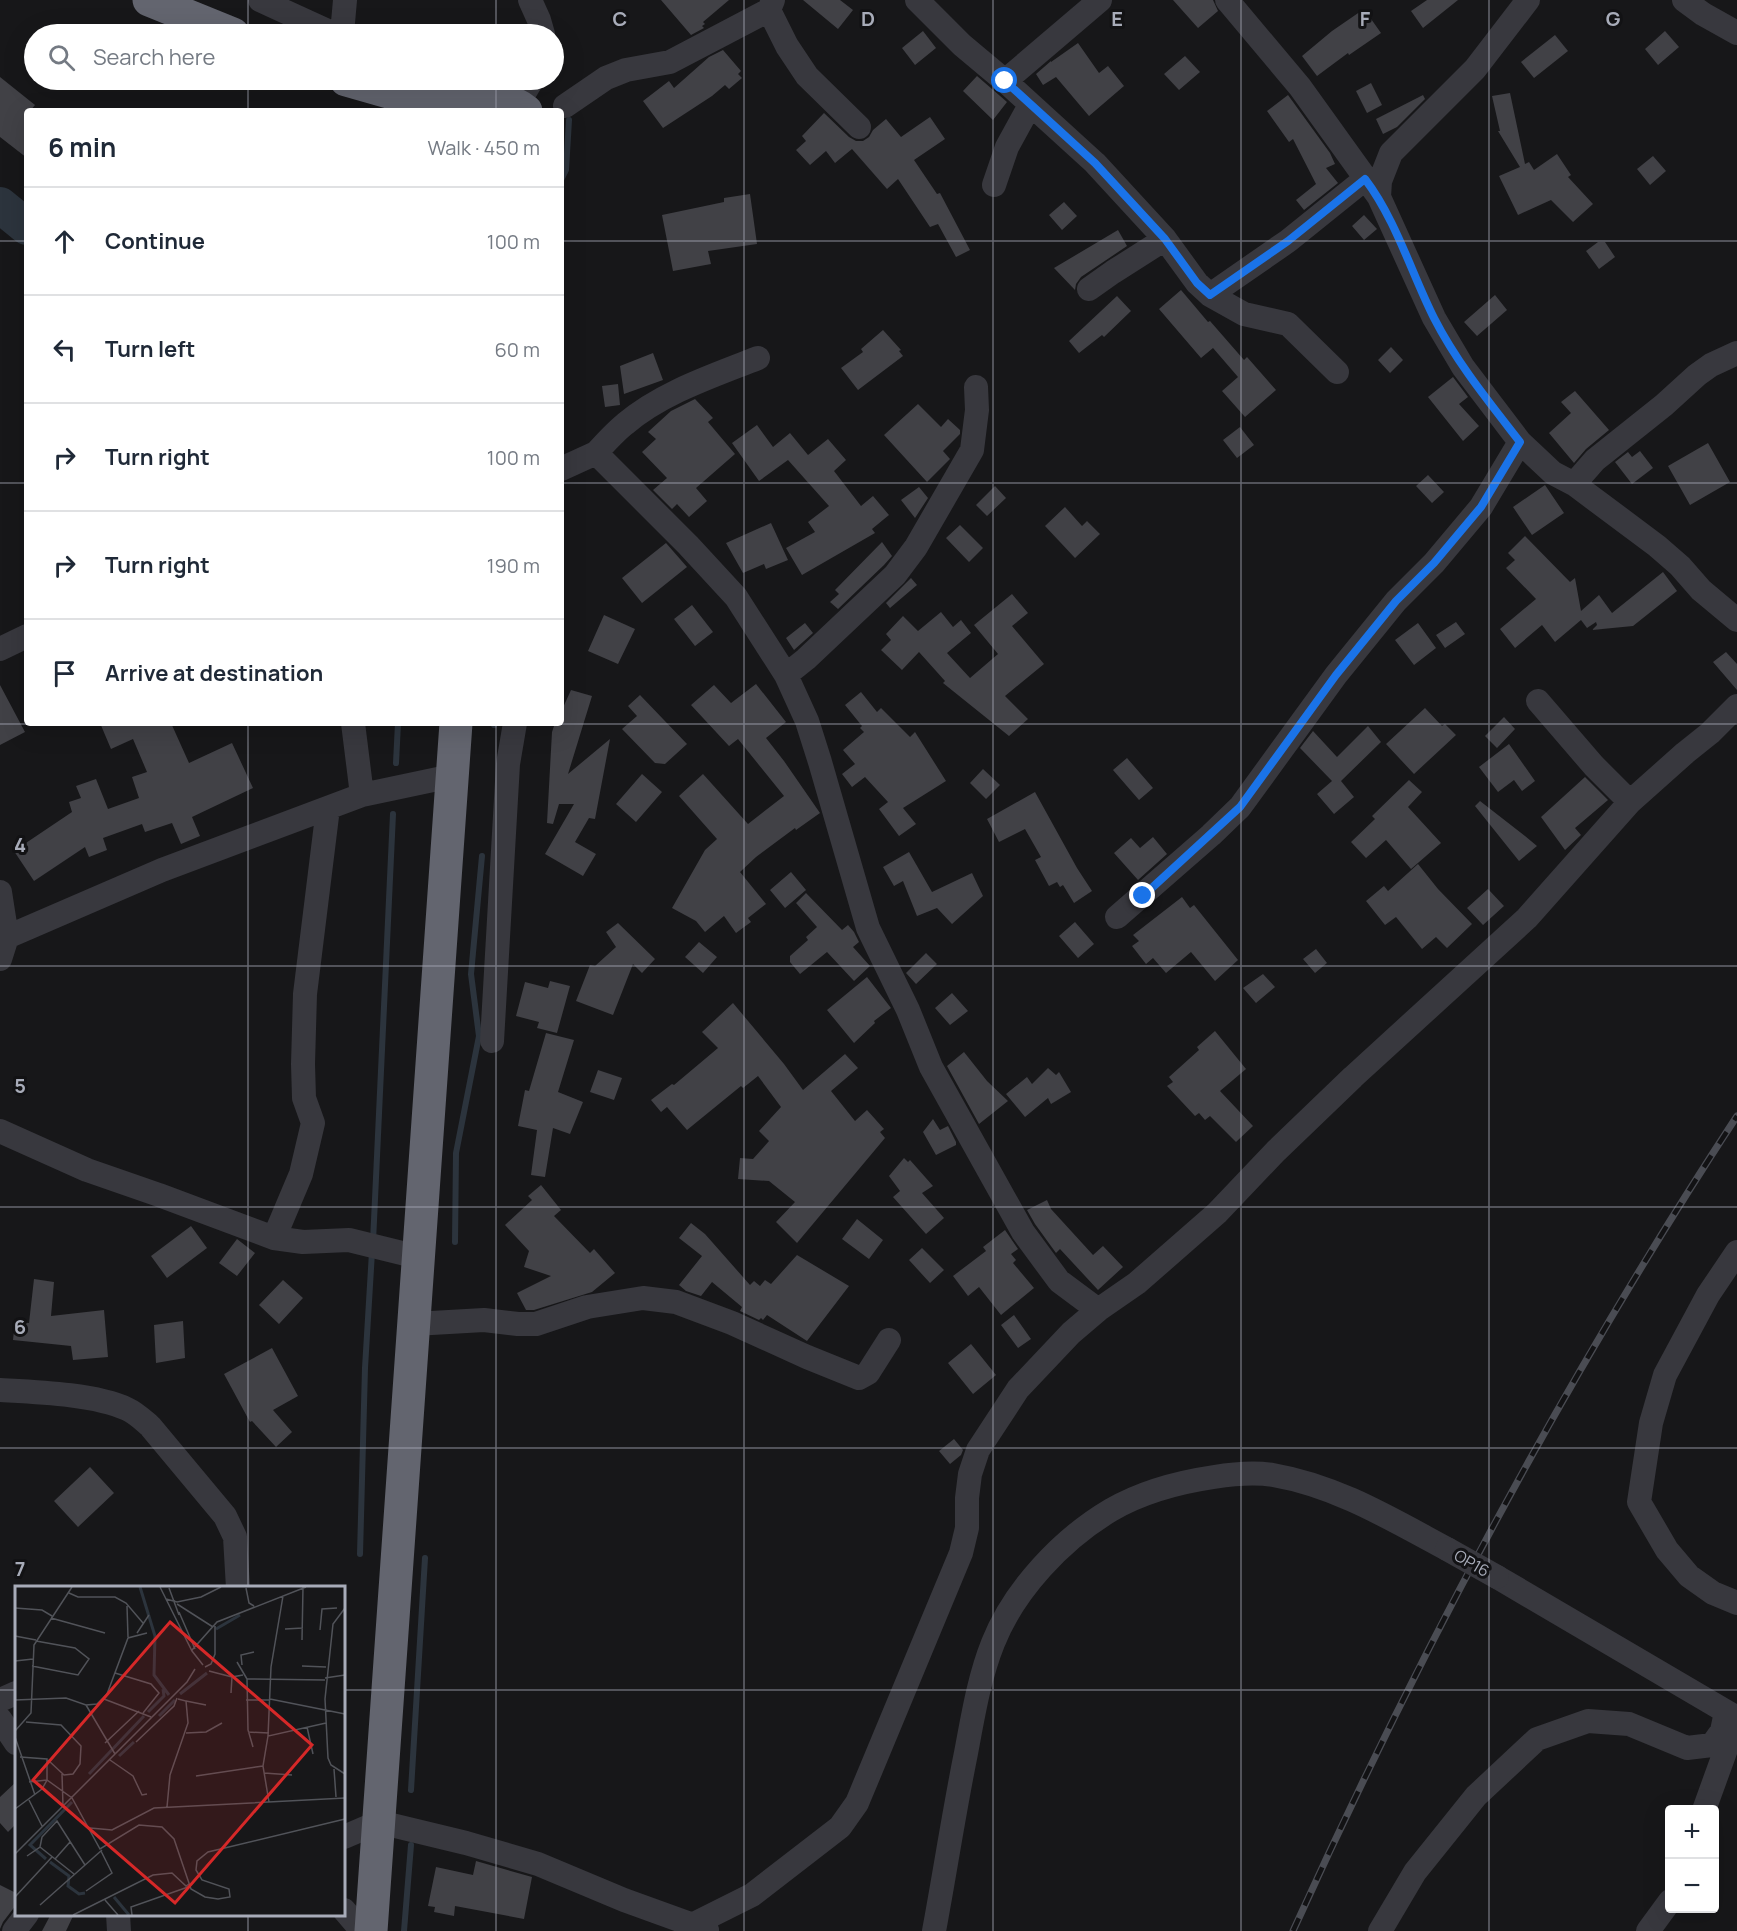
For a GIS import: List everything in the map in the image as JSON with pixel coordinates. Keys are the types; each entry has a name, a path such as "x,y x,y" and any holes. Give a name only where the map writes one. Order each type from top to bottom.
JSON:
{"highway":[{"path":"149,0 208,24"},
{"path":"353,90 382,108"},
{"path":"381,90 434,102 506,101"},
{"path":"371,1931 456,726"}],"street":[{"path":"260,0 312,24"},
{"path":"343,24 345,0"},
{"path":"530,0 540,24"},
{"path":"917,0 962,45 1095,163 1165,239 1197,283 1210,295 1244,314 1288,324 1337,372"},
{"path":"1005,81 1100,0"},
{"path":"1227,0 1299,87 1372,188 1434,318 1463,367 1520,442 1553,473 1574,484 1657,546 1680,566 1701,590 1737,620"},
{"path":"1210,295 1380,181 1391,153 1475,69 1528,0"},
{"path":"1684,0 1703,14 1737,33"},
{"path":"565,106 606,78 626,70 670,62 771,5 787,46 807,76 859,127"},
{"path":"994,185 1007,147 1030,105"},
{"path":"1089,289 1165,239"},
{"path":"1574,484 1595,460 1665,405 1697,375 1711,365 1737,353"},
{"path":"564,468 596,453 624,424 649,406 758,358"},
{"path":"786,675 896,575 916,547 972,450 977,410 975,387"},
{"path":"1117,917 1240,807 1336,675 1396,601 1434,563 1481,507 1520,442"},
{"path":"596,453 736,597 786,675 807,721 868,928 908,1010 931,1067 1023,1232 1059,1281 1098,1310"},
{"path":"0,649 24,637"},
{"path":"1538,701 1594,766 1630,802"},
{"path":"345,1837 379,1822 466,1843 538,1864 624,1900 702,1928 752,1894 840,1827 857,1803 961,1553 967,1528 970,1474 978,1450 1018,1389 1071,1333 1098,1310 1137,1283 1200,1229 1276,1150 1455,982 1527,918 1630,802 1710,733 1737,706"},
{"path":"353,726 362,795"},
{"path":"492,1041 508,764 514,726"},
{"path":"0,892 4,948 162,870 362,795 452,776"},
{"path":"274,1238 301,1174 313,1123 304,1098 305,994 328,808"},
{"path":"0,1131 87,1170 274,1238 303,1242 349,1240 418,1257"},
{"path":"1737,1252 1708,1295 1665,1375 1651,1423 1639,1502 1667,1550 1689,1576 1713,1593 1737,1603"},
{"path":"414,1324 484,1320 536,1324 587,1307 643,1298 676,1302 732,1323 859,1378 868,1373 889,1340"},
{"path":"0,1390 45,1393 102,1401 137,1415 150,1426 225,1516 235,1536 238,1586"},
{"name":"OP16","path":"934,1931 977,1695 993,1642 1016,1600 1044,1564 1077,1534 1112,1510 1146,1494 1193,1480 1232,1475 1271,1475 1308,1483 1343,1495 1497,1577 1733,1717"},
{"path":"0,1700 15,1693"},
{"path":"1705,1805 1733,1717"},
{"path":"1380,1931 1415,1872 1476,1796 1537,1739 1588,1721 1629,1724 1687,1748 1712,1745 1733,1717"},
{"path":"0,1719 15,1742"},
{"path":"1648,1931 1665,1907"},
{"path":"345,1911 362,1931"},
{"path":"14,1931 25,1916"},
{"path":"118,1916 119,1931"}],"building":[{"path":"661,0 729,0 703,22 704,28 691,35"},
{"path":"803,0 840,0 853,10 838,29"},
{"path":"1173,0 1213,0 1218,11 1198,28"},
{"path":"1427,0 1458,0 1423,28 1411,11"},
{"path":"1364,9 1381,33 1349,55 1348,53 1317,76 1302,56"},
{"path":"923,31 936,48 915,65 902,48"},
{"path":"1665,31 1679,47 1658,65 1645,49"},
{"path":"1555,35 1568,51 1534,78 1521,62"},
{"path":"1078,43 1099,73 1108,66 1124,86 1089,116 1056,77 1043,85 1036,74"},
{"path":"723,50 741,71 738,74 742,78 729,89 725,85 663,128 643,101 669,81 674,88 709,57"},
{"path":"1185,56 1200,72 1179,90 1164,74"},
{"path":"977,76 1007,102 993,120 963,91"},
{"path":"0,77 35,105 32,108 24,108 24,156 0,137"},
{"path":"1371,83 1382,105 1367,113 1356,91"},
{"path":"1510,93 1525,164 1529,162 1534,170 1557,154 1571,175 1568,177 1593,204 1573,222 1551,200 1518,215 1499,176 1520,167 1498,131 1500,131 1492,96"},
{"path":"1288,95 1330,153 1335,164 1326,168 1338,183 1304,210 1296,200 1316,184 1293,139 1289,142 1267,111"},
{"path":"1423,95 1425,99 1397,127 1383,134 1376,119"},
{"path":"824,113 856,141 863,141 869,137 873,130 886,119 901,137 930,117 945,139 914,160 937,194 940,193 970,250 956,257 938,224 930,227 898,179 887,189 852,149 835,163 826,151 810,165 796,150 806,141 802,136"},
{"path":"1653,156 1666,171 1650,185 1637,169"},
{"path":"750,194 757,244 708,251 711,264 673,271 662,215 724,202 724,198"},
{"path":"1064,202 1077,216 1062,230 1049,215"},
{"path":"1364,215 1377,229 1364,240 1352,226"},
{"path":"1118,230 1127,246 1081,277 1075,290 1054,268"},
{"path":"1598,242 1605,242 1615,257 1599,269 1586,251"},
{"path":"1181,290 1244,360 1247,357 1276,390 1245,417 1222,391 1238,377 1213,348 1201,358 1159,309"},
{"path":"1495,295 1507,310 1477,336 1464,322"},
{"path":"1117,296 1131,311 1104,337 1102,335 1079,353 1069,341"},
{"path":"883,330 901,350 899,351 903,356 858,390 841,368 863,352 861,349"},
{"path":"1391,347 1403,360 1390,373 1378,360"},
{"path":"653,353 663,380 624,394 620,366"},
{"path":"1453,377 1468,397 1459,404 1479,426 1463,441 1428,397"},
{"path":"618,384 620,405 605,407 602,386"},
{"path":"1575,391 1609,430 1586,449 1574,463 1549,433 1571,413 1561,402"},
{"path":"695,399 713,418 708,422 735,454 696,488 707,501 689,517 677,504 672,509 653,490 667,478 642,452 656,439 648,432 671,411"},
{"path":"918,404 941,427 948,419 960,430 960,434 943,451 950,459 927,482 884,435"},
{"path":"757,425 773,447 790,433 808,455 828,439 846,460 834,471 861,506 873,496 889,515 872,529 875,533 802,575 786,548 815,532 808,522 829,506 788,460 759,481 732,443"},
{"path":"1240,427 1254,445 1237,458 1223,440"},
{"path":"1708,443 1730,482 1690,505 1668,466"},
{"path":"1640,451 1653,468 1632,484 1615,462 1628,452 1632,457"},
{"path":"1428,475 1444,492 1432,503 1416,486"},
{"path":"1545,485 1564,513 1532,535 1513,507"},
{"path":"995,486 1006,498 987,516 976,505"},
{"path":"919,487 928,498 915,518 901,500"},
{"path":"1065,507 1082,526 1087,521 1100,534 1075,558 1045,526"},
{"path":"771,523 788,560 766,569 764,564 743,573 726,543"},
{"path":"960,525 983,548 969,562 946,538"},
{"path":"1525,536 1570,582 1575,578 1581,611 1599,595 1612,613 1663,572 1677,591 1633,626 1592,630 1597,625 1596,622 1587,628 1581,620 1555,642 1542,625 1515,648 1500,629 1536,599 1506,568 1515,560 1508,553"},
{"path":"882,542 892,556 838,609 830,602 839,594 835,590"},
{"path":"666,543 687,567 642,603 622,578"},
{"path":"911,578 917,585 890,608 886,603"},
{"path":"1012,594 1028,613 1012,626 1044,664 1005,696 1028,719 1009,736 943,683 945,681 919,652 902,670 881,650 891,640 886,634 903,616 918,631 941,612 953,627 961,620 971,633 947,653 970,678 998,654 974,625"},
{"path":"692,605 713,632 695,646 674,619"},
{"path":"604,615 635,629 618,664 588,651"},
{"path":"1456,622 1465,634 1445,648 1436,635"},
{"path":"805,623 813,633 794,650 786,638"},
{"path":"1418,623 1436,648 1414,665 1395,640"},
{"path":"1726,652 1737,664 1737,690 1713,662"},
{"path":"756,684 786,722 766,738 820,813 796,830 795,828 740,872 766,904 748,918 751,922 736,933 724,916 705,932 696,921 672,908 705,850 717,839 679,796 703,774 748,824 784,796 738,739 729,746 691,705 714,685 731,703"},
{"path":"0,685 25,732 0,745"},
{"path":"571,690 592,696 568,774 610,739 595,819 589,818 575,842 596,854 583,876 545,854 574,804 559,804 553,824 547,823 552,732 554,726 564,726 564,705"},
{"path":"861,692 877,712 881,708 910,737 915,732 946,781 903,808 916,824 899,836 879,809 888,802 865,777 852,787 842,774 855,764 843,750 864,732 860,728 862,726 845,705"},
{"path":"640,695 687,744 665,764 655,763 622,729 637,716 628,706"},
{"path":"1425,708 1442,726 1445,724 1456,735 1414,774 1386,744"},
{"path":"1504,717 1515,729 1497,748 1485,736"},
{"path":"101,726 172,726 189,763 232,743 253,788 192,817 200,836 181,844 172,823 145,832 142,824 103,838 107,850 89,857 85,847 34,881 14,851 72,812 69,802 81,798 76,786 96,779 108,809 139,798 132,777 147,772 133,739 111,749"},
{"path":"1368,726 1381,742 1341,781 1354,797 1334,814 1317,794 1332,781 1300,748 1313,731 1337,757"},
{"path":"1509,744 1535,781 1522,791 1514,780 1498,792 1479,767"},
{"path":"1127,758 1153,788 1139,800 1113,770"},
{"path":"983,769 1000,785 986,799 970,783"},
{"path":"642,774 662,792 636,822 616,804"},
{"path":"1585,777 1608,800 1575,828 1581,835 1565,850 1541,817"},
{"path":"1409,780 1422,792 1408,807 1441,843 1411,869 1386,840 1366,858 1351,842 1375,819 1372,816"},
{"path":"1035,792 1092,891 1074,903 1063,885 1060,887 1057,882 1049,886 1035,860 1041,857 1025,829 999,842 987,819"},
{"path":"1480,801 1537,846 1519,861 1475,806"},
{"path":"1153,837 1167,854 1138,880 1114,853 1131,838 1140,848"},
{"path":"909,852 932,892 972,873 983,896 952,924 937,908 917,916 903,881 894,886 883,867"},
{"path":"1418,864 1438,889 1472,924 1447,948 1436,937 1422,949 1396,917 1385,925 1366,901 1384,886 1388,891"},
{"path":"791,872 806,890 785,908 770,890"},
{"path":"1488,889 1504,906 1483,925 1467,908"},
{"path":"806,893 842,930 848,925 854,932 859,942 853,947 870,966 854,981 827,952 800,974 790,962 790,956 808,940 806,937 817,927 796,903"},
{"path":"1182,897 1190,908 1194,905 1238,960 1215,981 1191,952 1166,973 1153,958 1146,964 1132,946 1139,941 1133,935"},
{"path":"1075,922 1094,944 1078,958 1059,936"},
{"path":"618,923 655,959 642,973 633,964 613,1015 576,1001 590,965 595,966 616,947 606,932"},
{"path":"699,942 717,957 703,973 685,957"},
{"path":"1316,949 1327,963 1315,973 1303,959"},
{"path":"926,953 937,964 916,984 906,973"},
{"path":"1263,974 1275,987 1256,1003 1243,988"},
{"path":"867,977 891,1008 874,1021 875,1023 854,1043 827,1010"},
{"path":"550,981 570,986 557,1033 537,1028 539,1022 516,1016 525,982 548,988"},
{"path":"952,993 968,1011 950,1025 935,1008"},
{"path":"733,1003 803,1090 845,1054 858,1068 831,1091 855,1121 867,1110 884,1129 880,1132 885,1138 797,1243 776,1222 795,1202 769,1181 738,1179 740,1158 753,1159 769,1141 759,1131 781,1107 758,1076 743,1088 741,1086 687,1130 667,1107 661,1112 651,1100 672,1084 674,1085 718,1048 702,1032"},
{"path":"1215,1031 1246,1069 1220,1091 1253,1126 1236,1142 1210,1116 1205,1120 1199,1113 1195,1116 1167,1086 1173,1082 1169,1077 1199,1050 1197,1047"},
{"path":"546,1033 574,1040 558,1092 583,1102 570,1134 553,1128 545,1177 531,1175 537,1130 518,1126 525,1090 529,1091"},
{"path":"964,1052 987,1081 1008,1101 979,1124 947,1066"},
{"path":"1048,1068 1056,1075 1059,1072 1071,1092 1051,1104 1048,1098 1025,1117 1006,1094 1027,1077 1032,1084"},
{"path":"598,1070 622,1078 614,1100 590,1092"},
{"path":"933,1119 940,1130 948,1126 956,1142 956,1145 936,1155 923,1132"},
{"path":"904,1158 908,1162 910,1160 933,1186 922,1193 944,1218 926,1234 893,1197 900,1191 889,1176"},
{"path":"541,1185 561,1210 554,1216 590,1253 594,1249 615,1273 592,1292 534,1310 526,1310 517,1293 551,1276 524,1267 529,1251 505,1225 532,1200 528,1196"},
{"path":"1047,1200 1051,1209 1093,1255 1103,1246 1123,1267 1098,1290 1060,1249 1056,1253 1027,1210"},
{"path":"857,1219 883,1240 869,1259 842,1239"},
{"path":"691,1223 705,1234 750,1285 754,1281 760,1286 765,1280 771,1284 797,1255 849,1286 807,1341 767,1315 763,1320 761,1318 759,1320 740,1311 742,1307 712,1282 701,1296 686,1291 679,1285 702,1256 679,1238"},
{"path":"191,1226 207,1248 167,1278 151,1256"},
{"path":"1005,1230 1018,1249 1011,1254 1016,1260 1013,1263 1034,1288 1001,1315 979,1287 968,1296 953,1276 986,1251 983,1247"},
{"path":"237,1239 255,1253 237,1276 219,1263"},
{"path":"922,1248 944,1270 930,1283 909,1260"},
{"path":"34,1279 54,1282 51,1316 104,1310 108,1357 73,1360 71,1346 13,1340 15,1321 29,1323"},
{"path":"283,1280 303,1298 279,1324 259,1305"},
{"path":"1014,1315 1031,1339 1018,1348 1001,1325"},
{"path":"183,1321 185,1358 156,1363 154,1325"},
{"path":"971,1344 996,1375 973,1394 948,1363"},
{"path":"272,1348 298,1396 273,1410 292,1432 276,1447 252,1421 250,1422 224,1374"},
{"path":"954,1439 963,1450 961,1455 950,1464 939,1451"},
{"path":"90,1467 114,1493 78,1527 54,1501"},
{"path":"15,1783 15,1825 8,1832 0,1823 0,1797"},
{"path":"476,1861 532,1877 524,1919 455,1906 454,1916 434,1912 435,1907 428,1906 436,1867 473,1875"},
{"path":"0,1885 15,1892 15,1906 0,1929"},
{"path":"50,1916 73,1916 66,1931 42,1931"}],"waterway":[{"path":"564,174 569,120"},
{"path":"0,205 24,225"},
{"path":"396,763 398,726"},
{"path":"373,1242 393,814"},
{"path":"455,1242 456,1153 479,1036 471,974 482,856"},
{"path":"360,1554 365,1368 372,1252"},
{"path":"411,1790 425,1558"},
{"path":"404,1931 411,1845"}],"railway":[{"path":"1293,1931 1392,1721 1499,1515 1614,1313 1737,1116"}],"route":[{"path":"1005,81 1095,163 1165,239 1197,283 1210,295 1248,271 1365,179 1379,197 1434,318 1463,367 1520,442 1481,507 1434,563 1396,601 1336,675 1240,807 1143,896"}]}
